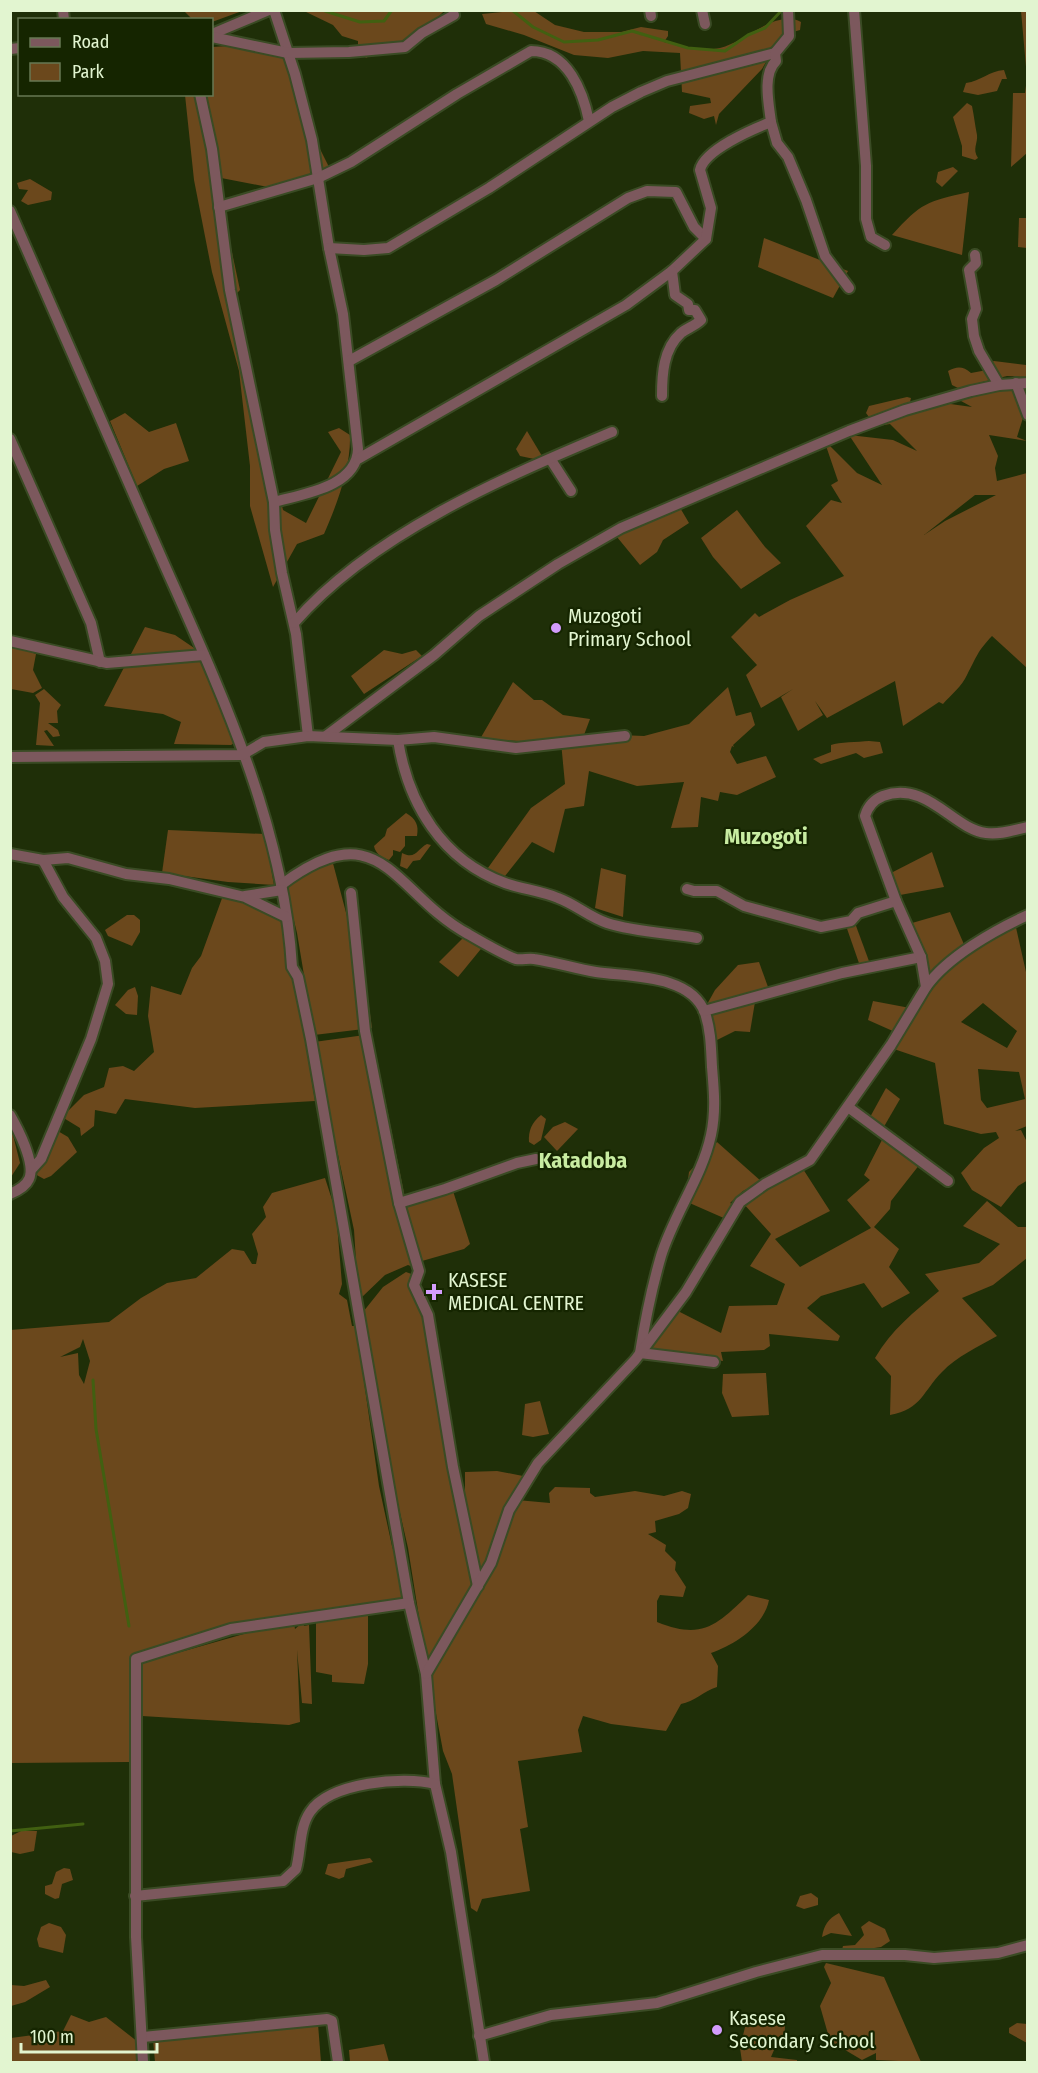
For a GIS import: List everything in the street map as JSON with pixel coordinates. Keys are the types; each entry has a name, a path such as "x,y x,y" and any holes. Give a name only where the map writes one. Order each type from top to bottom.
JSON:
{"street":[{"path":"213,35 269,10"},
{"path":"274,10 307,117 329,248 343,314 358,459"},
{"path":"702,10 705,24"},
{"path":"329,248 376,250 396,244 489,188 589,122 667,81 775,53 789,36 788,10"},
{"path":"854,10 866,166 866,219 871,237 885,245"},
{"path":"213,35 288,53 337,53 405,47 422,33 454,15"},
{"path":"219,207 318,178 363,156 457,94 531,51 548,54 566,67 580,90 589,122"},
{"path":"775,53 776,62 771,66 768,94 771,122 777,143 788,157 806,200 825,256 849,288"},
{"path":"200,96 210,135 230,290 274,502 275,530 294,623 308,736"},
{"path":"274,502 329,485 346,475 358,459 626,305 672,272 706,239 711,208 700,171 701,166 708,157 743,133 771,122"},
{"path":"349,361 496,280 639,193 676,192 694,227 706,239"},
{"path":"10,211 13,224 204,655 265,812 282,887 292,967 298,976 345,1230 409,1603 426,1674 435,1784 451,1852 484,2062"},
{"path":"975,255 975,263 969,270 976,309 972,320 974,336 979,351 999,385"},
{"path":"662,396 663,373 670,348 681,333 701,319 696,310 689,310 687,304 675,296 672,272"},
{"path":"326,736 434,655 479,616 558,564 621,528 849,431 939,400 999,385 1022,383 1028,415"},
{"path":"294,623 329,586 417,526 491,484 612,432"},
{"path":"10,439 92,623 100,662"},
{"path":"551,460 571,491"},
{"path":"10,641 100,662 204,655"},
{"path":"10,757 242,754 264,742 308,736 398,740 434,737 516,748 625,736"},
{"path":"398,740 403,766 415,803 424,819 463,862 504,883 567,902 604,922 698,938"},
{"path":"926,987 923,961 896,901 865,816 871,803 877,799 902,793 916,796 986,833 1028,827"},
{"path":"10,855 43,860 68,858 126,874 169,879 245,897 286,916"},
{"path":"245,897 282,887 315,862 327,857 346,855 369,858 393,870 439,913 466,933 517,959 533,958 568,967 667,982 689,992 704,1011 711,1048 713,1125 705,1155 661,1256 640,1353"},
{"path":"10,1194 26,1183 31,1170 41,1159 91,1039 108,984 105,961 96,938 63,897 43,860"},
{"path":"687,889 717,891 744,906 821,927 851,921 858,913 896,901"},
{"path":"351,893 365,1031 399,1203 419,1271 414,1285 428,1315 453,1467 478,1586"},
{"path":"426,1674 491,1563 509,1510 538,1463 640,1353 686,1292 740,1202 765,1184 808,1162 848,1107 935,975 950,962 997,931 1028,915"},
{"path":"704,1011 842,973 923,961 950,962"},
{"path":"848,1107 948,1181"},
{"path":"10,1116 23,1141 31,1170"},
{"path":"399,1203 479,1178 517,1163 536,1159"},
{"path":"640,1353 714,1362"},
{"path":"143,2062 135,1896 136,1659 231,1629 409,1603"},
{"path":"135,1896 283,1881 296,1869 302,1832 310,1812 328,1795 344,1789 391,1781 420,1780 435,1784"},
{"path":"479,2036 551,2015 657,2003 756,1972 822,1956 905,1955 934,1958 998,1953 1028,1945"},
{"path":"143,2037 327,2019 332,2021 334,2027 338,2062"}],"green space":[{"path":"184,10 242,11 213,22 213,18 191,18"},
{"path":"304,11 444,11 425,28 366,58 358,48 358,41 342,36 333,25"},
{"path":"501,11 534,11 555,25 584,32 621,32 641,27 668,31 664,42 706,49 730,45 771,22 792,19 801,22 800,30 786,34 774,48 762,69 719,114 716,125 714,116 704,119 689,113 690,106 711,103 710,98 682,92 680,53 643,51 608,58 574,55 524,35 486,24 482,14"},
{"path":"1021,11 1028,11 1027,153 1011,167 1013,93 1025,93 1027,78"},
{"path":"258,44 285,57 313,135 333,175 283,190 216,177 240,290 231,299 283,510 306,523 341,452 328,432 339,428 350,435 346,473 324,534 297,544 273,587 250,506 250,466 239,371 212,272 194,180 185,96 213,96 213,47"},
{"path":"1004,70 1007,79 1002,79 997,91 978,95 963,92 966,83"},
{"path":"967,103 972,106 977,135 975,149 978,158 975,160 962,156 962,146 953,117"},
{"path":"953,167 958,171 942,187 936,182 938,172"},
{"path":"30,179 52,192 51,200 28,205 21,201 28,190 19,189 17,183"},
{"path":"969,192 962,255 892,235 926,205"},
{"path":"1019,218 1027,218 1027,248 1018,247"},
{"path":"764,238 848,271 833,298 758,267"},
{"path":"994,361 1026,365 1027,377 1007,376 958,388 952,385 948,371 954,368 965,369 971,373 987,370 987,364"},
{"path":"1027,382 1027,405 1017,437 1027,441 989,435 998,456 995,468 997,481 1027,473 1027,668 992,636 980,650 962,683 943,704 939,702 903,726 895,681 827,718 815,701 823,715 798,731 781,697 793,689 761,708 746,675 757,665 731,637 755,613 759,617 790,600 844,576 806,526 831,500 842,503 831,485 838,481 824,440 857,473 882,485 849,435 893,440 917,451 890,424 845,432 929,401 972,407 950,395","holes":["975,495 996,495 945,521 924,535"]},
{"path":"911,398 910,402 869,417 866,413 869,406"},
{"path":"125,413 149,432 176,423 189,461 164,469 137,486 110,421"},
{"path":"527,431 542,456 539,460 520,456 516,449"},
{"path":"679,506 689,523 663,540 657,552 640,565 617,537 636,521"},
{"path":"737,510 765,547 781,563 741,589 713,557 701,538"},
{"path":"145,627 175,635 200,652 236,742 231,745 174,744 181,722 163,714 104,706"},
{"path":"10,644 36,654 33,670 42,688 33,693 11,689"},
{"path":"384,650 402,654 416,650 422,656 364,694 351,676"},
{"path":"513,682 534,700 542,700 563,715 590,719 584,735 540,742 480,739"},
{"path":"728,687 736,716 751,712 755,725 733,745 734,747 732,746 730,752 737,764 766,756 776,777 737,795 720,792 718,801 701,797 698,827 671,828 684,782 637,786 589,771 584,806 565,809 554,853 532,842 505,876 485,872 531,808 565,784 561,742 620,735 644,736 689,724"},
{"path":"44,689 61,705 57,711 58,723 48,723 58,730 60,736 53,737 47,730 44,731 54,746 36,745 40,703 35,695"},
{"path":"880,742 883,753 864,758 856,753 821,764 813,759 831,752 831,745"},
{"path":"406,813 416,823 417,836 405,836 405,846 400,852 393,850 393,855 389,860 384,858 377,853 374,846 385,836 387,829"},
{"path":"168,830 265,834 274,885 228,882 162,873"},
{"path":"427,844 431,845 420,860 413,861 407,869 400,866 402,853 413,855"},
{"path":"330,852 367,992 372,1028 314,1035 297,933 285,884 312,858"},
{"path":"932,852 944,887 900,895 891,873"},
{"path":"601,868 626,875 623,917 595,908"},
{"path":"225,890 241,894 286,924 315,1101 195,1108 125,1099 116,1114 95,1110 94,1126 81,1136 80,1128 62,1117 84,1095 104,1087 109,1068 123,1066 134,1071 154,1052 148,1016 151,986 181,995 192,968 201,956"},
{"path":"950,912 966,949 929,982 923,953 912,923"},
{"path":"127,915 134,915 140,920 140,932 132,946 108,936 105,930"},
{"path":"852,915 873,972 860,966 844,920"},
{"path":"1015,923 1028,981 1027,1126 1015,1131 1021,1130 1027,1142 1028,1180 1018,1186 1001,1207 972,1190 961,1173 984,1148 999,1138 996,1132 981,1134 944,1124 935,1063 891,1048 927,997 937,975","holes":["983,1003 1017,1031 1007,1048 961,1022","978,1069 1019,1072 1025,1099 987,1108 981,1100"]},
{"path":"468,933 485,944 458,977 439,962"},
{"path":"759,962 768,987 705,1008 715,990 738,965"},
{"path":"135,987 138,996 137,1015 126,1014 115,1005 128,990"},
{"path":"756,996 750,1032 735,1031 713,1042 707,1013"},
{"path":"873,1001 910,1008 895,1032 868,1020"},
{"path":"372,1034 406,1203 453,1191 470,1244 464,1249 422,1261 425,1272 408,1265 385,1275 361,1298 358,1292 354,1230 314,1042"},
{"path":"886,1088 900,1099 882,1130 869,1119"},
{"path":"541,1115 546,1119 541,1140 534,1145 529,1142 529,1134 531,1127"},
{"path":"565,1122 578,1129 557,1151 544,1137 553,1127"},
{"path":"10,1123 20,1163 11,1177 10,1177"},
{"path":"51,1127 68,1137 77,1152 51,1176 44,1179 33,1173"},
{"path":"883,1138 920,1164 891,1201 890,1209 874,1227 899,1249 889,1267 910,1293 882,1308 864,1283 821,1296 807,1308 840,1336 838,1341 769,1334 770,1346 764,1350 721,1352 723,1361 644,1351 676,1310 721,1333 729,1306 777,1305 785,1284 750,1266 771,1234 742,1202 803,1169 830,1211 775,1239 800,1267 871,1228 847,1200 870,1180 864,1175"},
{"path":"717,1142 762,1182 743,1191 730,1203 733,1204 726,1219 685,1201 689,1172"},
{"path":"325,1178 336,1212 342,1284 339,1294 347,1300 352,1326 356,1326 379,1486 392,1546 408,1597 247,1622 131,1657 129,1762 11,1763 10,1330 109,1322 141,1298 167,1283 196,1278 232,1249 244,1251 252,1264 256,1264 258,1254 252,1234 266,1217 263,1207 272,1193","holes":["83,1339 90,1361 84,1384 79,1375 78,1353 60,1357 80,1347"]},
{"path":"987,1201 1018,1227 1027,1227 1027,1258 993,1285 962,1298 997,1336 948,1366 916,1404 890,1415 891,1376 875,1358 896,1330 939,1291 925,1274 979,1263 1000,1244 963,1226"},
{"path":"406,1272 417,1276 421,1286 476,1585 459,1605 427,1667 408,1548 390,1469 363,1312 383,1287"},
{"path":"766,1373 769,1415 732,1417 722,1393 723,1374"},
{"path":"540,1401 549,1434 533,1437 522,1435 525,1404"},
{"path":"497,1471 523,1476 505,1510 480,1579 465,1497 465,1472"},
{"path":"555,1487 590,1488 590,1493 595,1497 635,1491 664,1496 682,1491 691,1494 688,1508 679,1514 655,1521 656,1532 648,1534 666,1545 665,1551 676,1562 675,1570 686,1587 683,1597 660,1595 657,1601 657,1622 686,1630 697,1630 717,1622 748,1595 769,1600 755,1626 738,1640 711,1653 718,1666 717,1687 681,1704 666,1731 611,1724 583,1716 578,1730 582,1752 518,1761 528,1827 520,1829 530,1891 482,1899 477,1912 471,1908 452,1774 443,1751 429,1676 517,1500 550,1503 549,1493"},
{"path":"368,1610 368,1664 364,1684 332,1682 332,1675 316,1672 316,1620"},
{"path":"303,1622 304,1626 309,1625 312,1704 302,1703 297,1650 300,1722 289,1725 142,1716 142,1663 275,1625 294,1623 295,1629"},
{"path":"21,1831 37,1831 34,1851 20,1854 11,1852 11,1836"},
{"path":"370,1858 373,1862 346,1869 344,1877 339,1879 325,1874 328,1864"},
{"path":"64,1868 70,1869 73,1880 62,1884 59,1898 55,1899 45,1894 45,1886 52,1884 56,1872"},
{"path":"811,1893 818,1898 818,1905 804,1909 796,1906 800,1896"},
{"path":"839,1913 852,1936 831,1933 822,1937 827,1923"},
{"path":"869,1921 885,1929 890,1941 881,1947 841,1953 843,1946 855,1945 864,1935 861,1927"},
{"path":"49,1923 61,1927 66,1935 63,1953 39,1947 37,1939 41,1927"},
{"path":"826,1963 884,1977 921,2062 876,2060 876,2053 862,2060 830,2041 820,2006 831,1983 824,1967"},
{"path":"46,1980 50,1987 25,2002 11,2006 11,1985 24,1986"},
{"path":"71,2015 89,2022 106,2017 138,2042 141,2062 11,2062 11,2038 63,2031"},
{"path":"746,2023 785,2026 784,2046 774,2050 771,2057 797,2060 797,2062 742,2062 740,2048"},
{"path":"1017,2023 1027,2024 1027,2043 1009,2033 1009,2028"},
{"path":"318,2024 321,2062 155,2062 153,2039"},
{"path":"384,2044 389,2062 350,2062 349,2050"}],"waterway":[{"path":"325,11 360,22 384,21 392,10"},
{"path":"512,10 533,27 564,42 598,40 632,31 688,48 725,51 748,35 765,28 782,10"},
{"path":"93,1380 96,1429 129,1626"},
{"path":"10,1831 83,1824"}],"place":[{"name":"Muzogoti Primary School","path":"556,628"},
{"name":"KASESE MEDICAL CENTRE","path":"434,1292"},
{"name":"Kasese Secondary School","path":"717,2030"}],"district":[{"name":"Muzogoti","path":"766,836"},
{"name":"Katadoba","path":"583,1160"}]}
